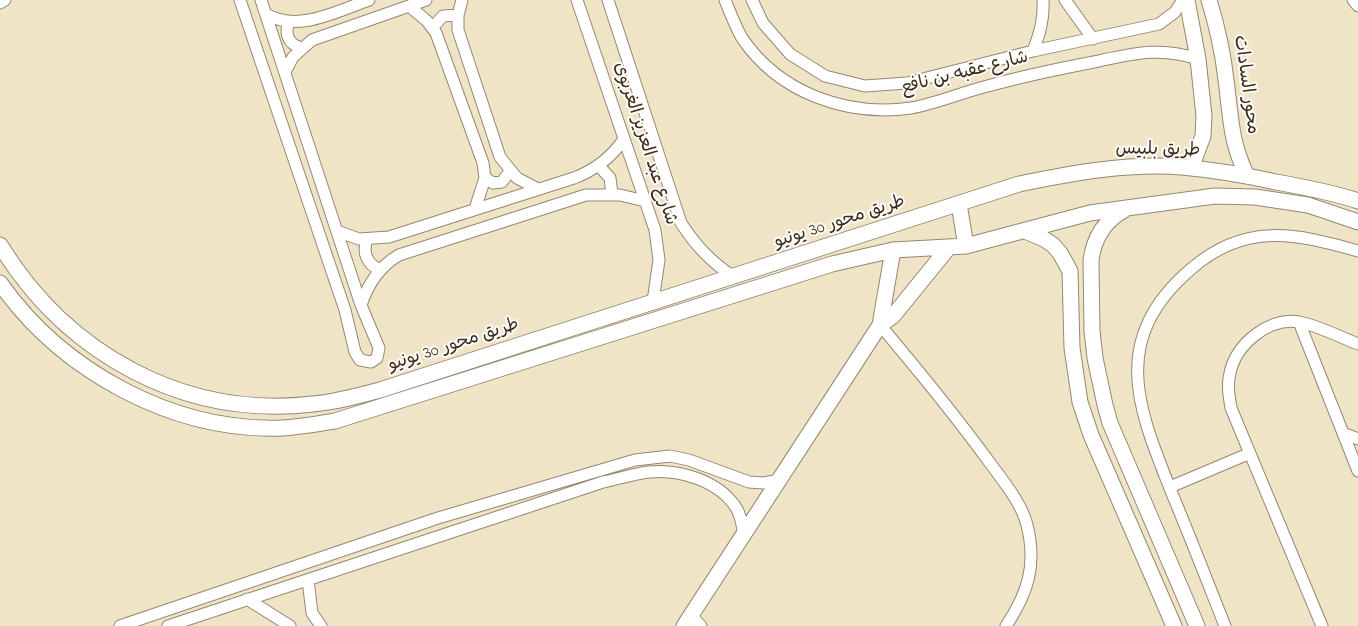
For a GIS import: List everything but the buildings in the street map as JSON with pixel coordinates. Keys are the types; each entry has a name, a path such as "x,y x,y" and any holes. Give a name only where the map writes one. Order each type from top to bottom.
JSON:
{"street":[{"path":"0,3 6,0"},
{"path":"240,0 345,310 355,352 360,360 367,363 377,358 380,352 361,304 261,0"},
{"path":"266,14 289,22 305,21 369,0"},
{"path":"285,72 293,57 301,48 320,36 426,0"},
{"path":"462,0 458,15 460,38 500,156 510,171 522,182 538,189"},
{"name":"شارع عبد العزيز الغربوى","path":"577,0 655,230 658,250 658,276 653,301"},
{"name":"شارع عبد العزيز الغربوى","path":"608,0 681,222 695,244 706,256 734,277"},
{"name":"شارع عقبه بن نافع","path":"725,0 742,38 775,74 816,98 863,110 912,108 1065,68 1145,52 1163,50 1181,53 1198,59"},
{"name":"شارع عقبه بن نافع","path":"752,0 763,23 790,54 825,76 866,86 907,83 1033,51 1159,24 1175,12 1185,0"},
{"path":"1033,51 1040,34 1044,15 1043,0"},
{"path":"1065,0 1093,38"},
{"path":"1185,0 1198,59 1204,116 1203,136 1191,168"},
{"name":"محور السادات","path":"1209,0 1217,26 1226,80 1231,132 1246,174"},
{"path":"1353,0 1358,6"},
{"path":"409,6 433,27 483,163 485,178 475,209"},
{"path":"433,27 443,16 458,15"},
{"path":"289,22 287,28 288,38 291,43 301,48"},
{"path":"338,232 367,239 390,237 583,175 599,166 613,154 624,139"},
{"path":"599,166 610,178 612,194"},
{"name":"طريق بلبيس","path":"959,204 1019,184 1072,173 1126,167 1191,168 1246,174 1266,180 1335,193 1358,201"},
{"path":"485,178 493,183 502,182 510,171"},
{"path":"1262,198 1266,180"},
{"path":"361,304 368,287 380,270 399,255 578,197 612,194 645,201"},
{"path":"959,204 966,246 1090,213 1215,196 1262,198 1308,205 1358,222"},
{"name":"طريق محور 30 يونيو","path":"0,245 35,295 59,320 86,342 114,361 145,377 177,390 244,404 304,405 347,399 959,204"},
{"path":"1129,208 1106,223 1093,247 1091,260 1095,358 1110,423 1197,626"},
{"path":"1024,231 1044,238 1053,245 1066,262 1070,271 1072,348 1080,402 1091,435 1174,626"},
{"path":"1225,626 1149,436 1140,404 1137,378 1140,352 1147,328 1158,304 1174,284 1214,252 1238,242 1262,236 1288,234 1358,251"},
{"path":"367,239 365,255 371,264 380,270"},
{"name":"طريق محور 30 يونيو","path":"0,283 26,317 44,335 66,354 114,386 165,408 213,423 282,428 335,421 832,264 893,250 966,246"},
{"path":"880,325 893,316 949,247"},
{"path":"692,622 744,535 880,325 893,250"},
{"path":"1322,626 1230,408 1228,390 1230,372 1237,355 1256,335 1281,324 1299,322 1358,344"},
{"path":"1299,322 1358,471"},
{"path":"880,325 943,399 975,442 1011,492 1026,523 1031,552 1029,579 1022,602 1006,626"},
{"path":"1343,433 1358,439"},
{"path":"1170,487 1248,454"},
{"path":"120,626 438,518 635,460 670,456 689,460 749,482 763,483 781,480"},
{"path":"167,610 170,625 308,580 364,559 460,530 603,482 649,472 668,472 696,478 710,484 724,494 735,506 744,535"},
{"path":"359,545 364,559"},
{"path":"308,580 312,613 322,626"},
{"path":"246,599 290,626"}]}
